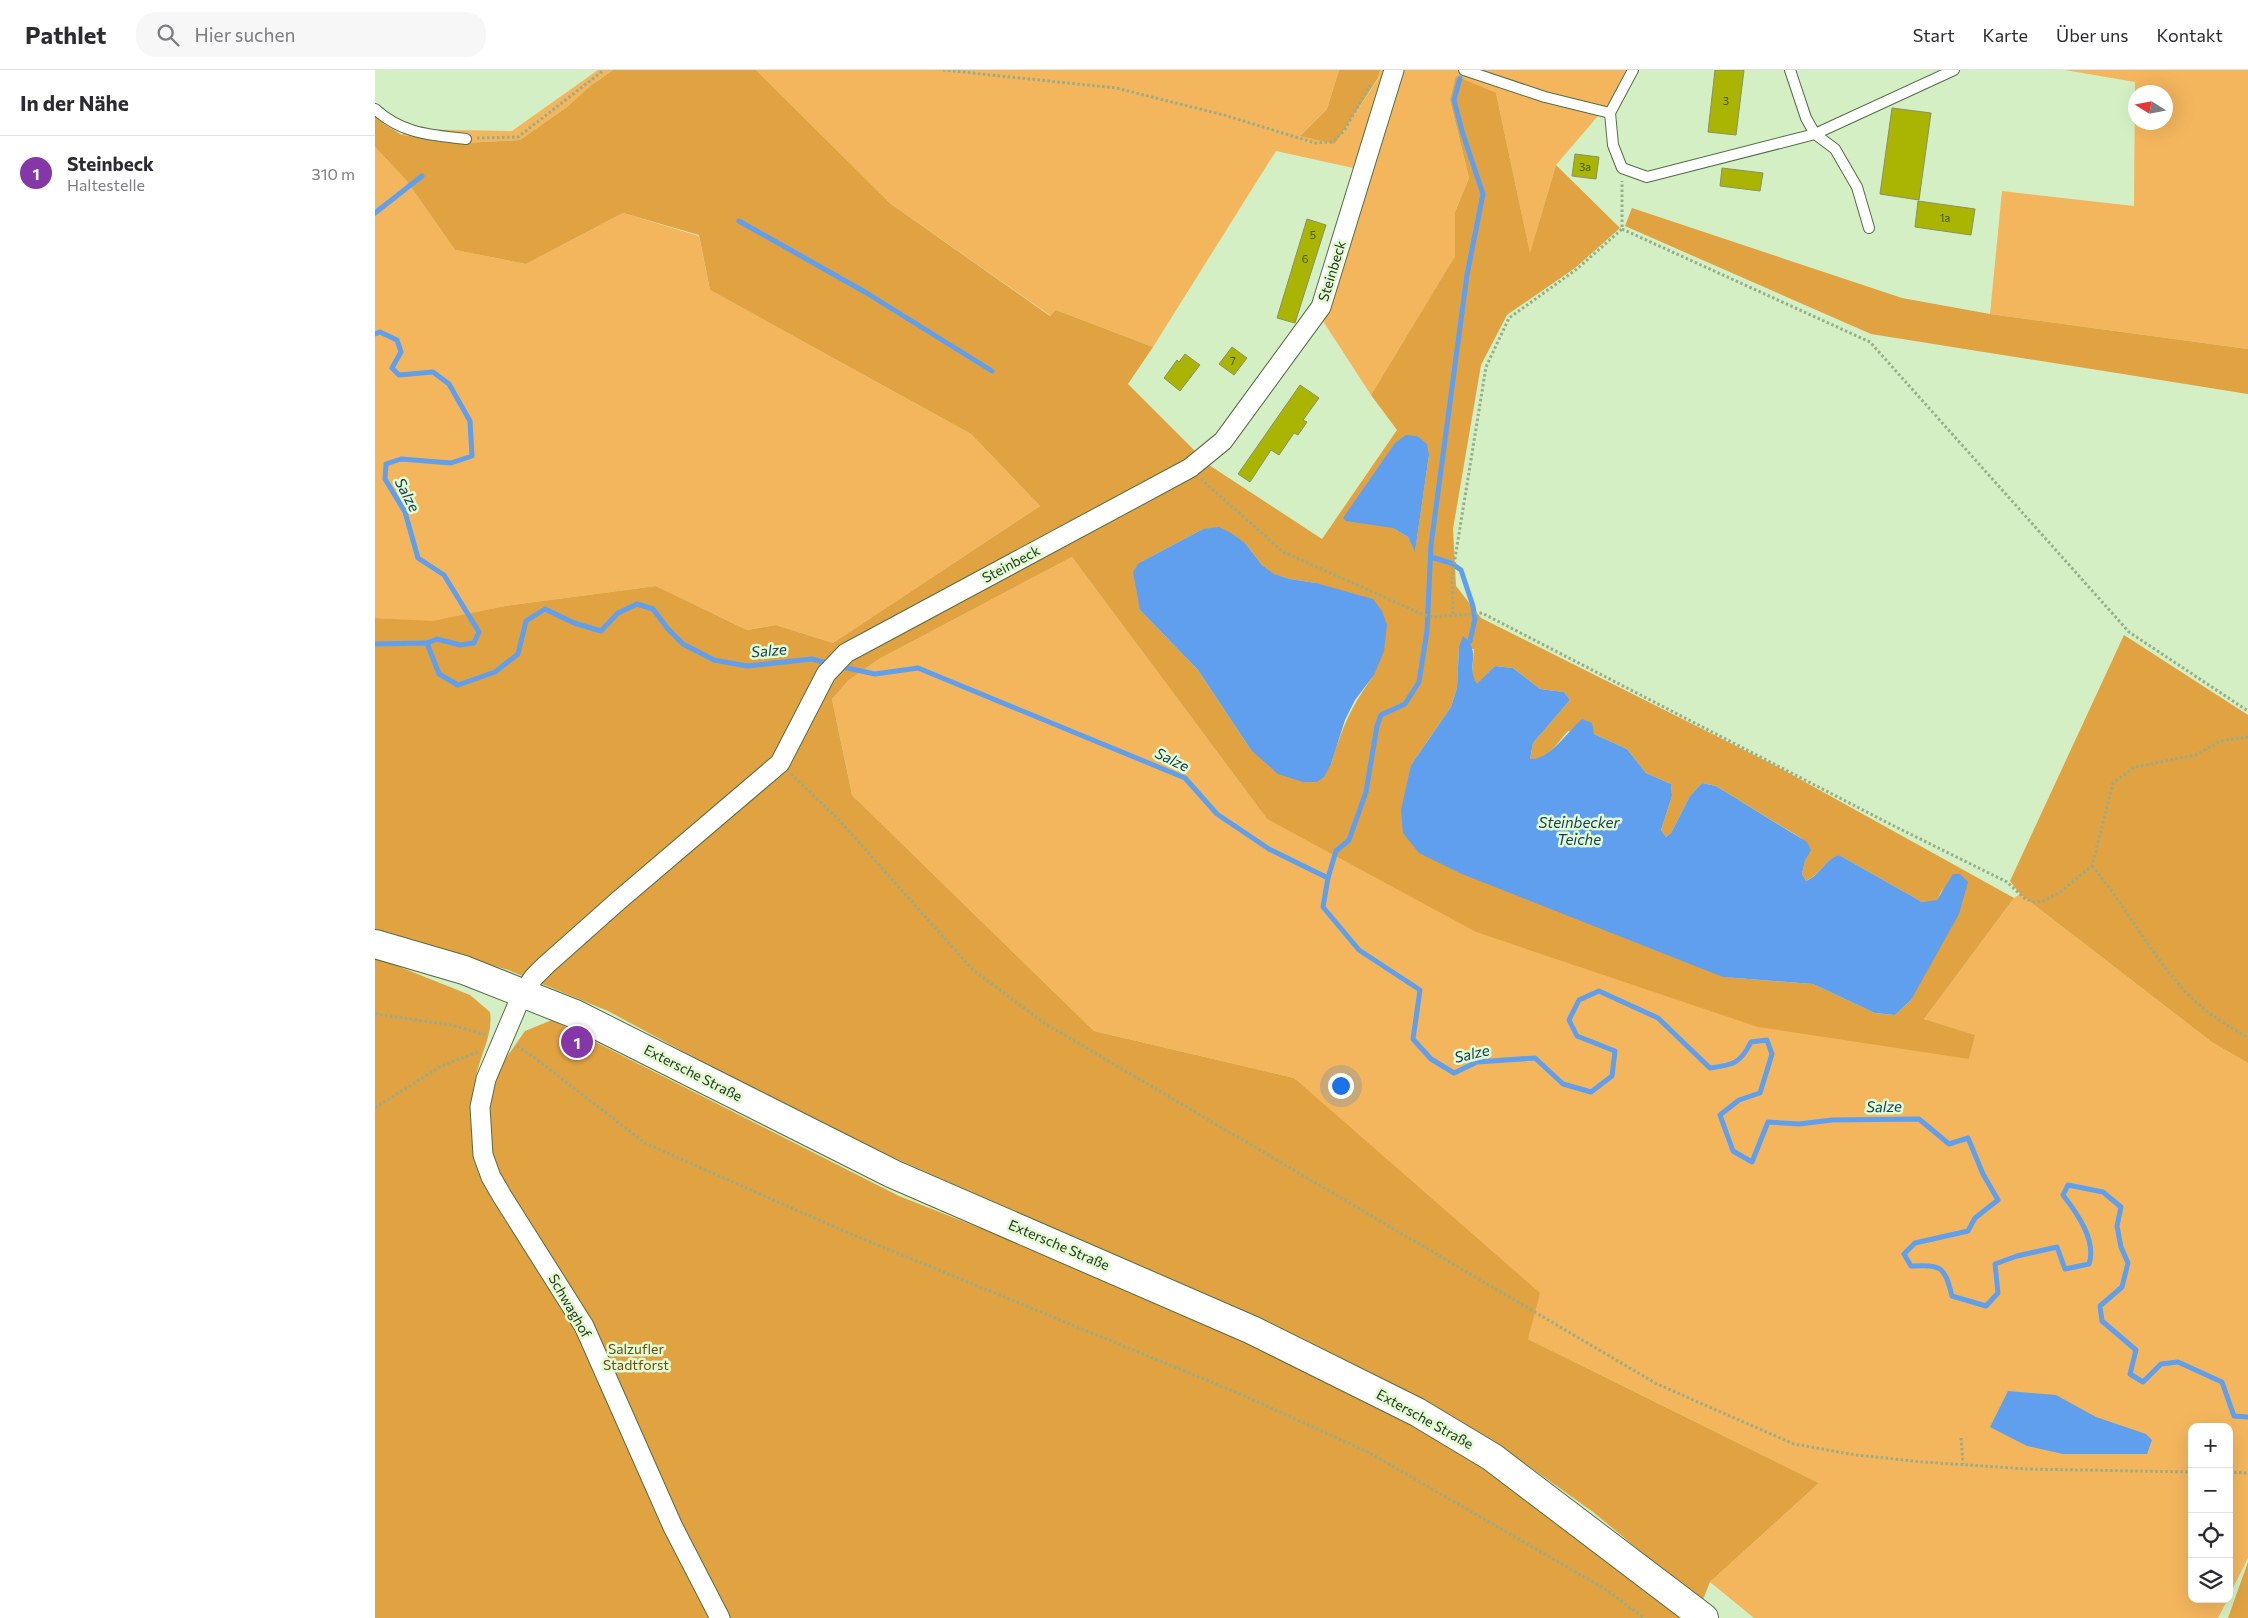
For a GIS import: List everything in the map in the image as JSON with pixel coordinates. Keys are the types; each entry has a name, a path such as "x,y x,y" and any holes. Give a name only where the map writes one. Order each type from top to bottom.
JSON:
{"main road":[{"name":"Extersche Straße","path":"375,944 464,970 575,1014 893,1174 1252,1330 1417,1412 1492,1457 1705,1618"}],"street":[{"name":"Steinbeck","path":"523,992 534,977 561,952 780,763 826,674 846,654 1190,468 1223,442 1321,307 1393,71"},
{"name":"Schwaghof","path":"523,992 486,1079 480,1107 483,1154 491,1177 502,1196 584,1326 673,1527 719,1618"}],"lane":[{"path":"1464,70 1545,97 1610,113"},
{"path":"1633,70 1610,113 1613,145 1621,168 1647,177 1815,134 1954,70"},
{"path":"1790,70 1806,118 1815,134 1835,149 1857,187 1869,228"},
{"path":"375,109 385,118 403,129 466,139"}],"path":[{"path":"466,139 518,137 604,70"},
{"path":"943,70 1116,88 1224,115 1315,143 1332,142 1344,131 1373,77 1393,71"},
{"path":"1453,614 1452,577 1455,553 1485,368 1509,318 1577,270 1622,229 1621,168"},
{"path":"1622,229 1870,342 2129,632 2248,711"},
{"path":"1198,476 1283,552 1421,614 1433,617 1482,613 1891,825 2007,882 2024,898 2035,902 2043,901 2060,892 2092,866 2113,783 2135,767 2196,755 2220,741 2248,737"},
{"path":"780,763 839,820 972,969 1044,1023 1657,1384 1794,1444 1856,1455 2027,1469 2188,1472"},
{"path":"2092,866 2111,888 2171,974 2197,1004 2248,1038"},
{"path":"375,1014 451,1025 489,1035 492,1040 516,1046 535,1058 645,1143 857,1236 1240,1394 1368,1452 1605,1589 1644,1618"},
{"path":"375,1108 441,1066 501,1043"},
{"path":"1961,1438 1963,1464"},
{"path":"2233,1472 2248,1472"}],"shaded area":[{"path":"598,70 613,70 590,86 567,107 520,140 465,143 402,135 404,129 512,131"},
{"path":"756,70 1339,70 1327,109 1301,135 1335,144 1378,79 1380,70 1626,70 1610,102 1556,165 1530,254 1496,93 1450,100 1469,178 1455,212 1455,256 1371,395 1321,318 1358,169 1276,151 1153,347 1056,310 1051,316 891,204"},
{"path":"2065,70 2248,70 2248,349 1990,314 2002,191 2134,206 2135,130 2173,130 2173,85 2135,85 2135,82"},
{"path":"375,147 406,180 455,250 526,264 623,213 699,236 710,290 971,434 1040,506 833,643 776,625 747,630 656,586 505,606 433,622 375,618"},
{"path":"1072,557 1267,819 1969,1059 1974,1035 1924,1019 2014,898 2020,894 2213,1043 2248,1063 2248,1558 2233,1588 2233,1423 2188,1423 2188,1603 2226,1603 2218,1618 1754,1618 1710,1582 1819,1483 1528,1339 1294,1078 1094,1031 852,795 832,699 849,680 879,659"}],"green space":[{"path":"613,70 756,70 891,204 1050,316 1056,310 1153,347 1128,384 1209,465 1322,539 1397,430 1371,395 1455,256 1455,212 1469,178 1450,100 1456,76 1496,93 1530,253 1556,165 1620,228 1575,268 1507,315 1481,365 1453,529 1456,586 1481,618 1778,767 2014,898 1924,1019 1975,1035 1969,1059 1758,1027 1476,932 1267,819 1072,557 879,659 849,680 832,699 852,795 1094,1031 1294,1078 1540,1293 1528,1339 1819,1483 1710,1582 1702,1602 1593,1512 1523,1462 1428,1405 1156,1274 899,1160 760,1093 608,1011 508,970 375,930 375,618 433,621 505,606 656,586 747,630 776,625 833,643 1040,506 971,434 710,290 699,235 623,213 526,264 455,250 406,180 375,147 375,116 402,135 465,143 520,140 567,107 590,86","holes":["1429,455 1415,551 1408,537 1393,528","1203,529 1245,543 1262,565 1273,574 1316,583 1374,675 1348,718 1331,764 1251,750 1198,670 1140,610 1139,563","1459,647 1474,649 1472,677 1477,685 1495,666 1513,668 1540,689 1564,692 1570,700 1533,743 1530,759 1536,759 1547,754 1568,731 1594,734 1627,749 1646,773 1671,784 1672,796 1661,830 1666,837 1671,833 1690,796 1702,783 1716,786 1801,838 1810,850 1802,874 1806,881 1830,860 1839,855 1922,902 1937,901 1943,887 1911,1000 1895,1015 1875,1013 1813,984 1723,977 1411,765 1451,707 1457,688"]},
{"path":"1339,70 1380,70 1378,78 1335,144 1300,136 1327,109"},
{"path":"1632,208 1902,298 1990,314 2248,349 2248,394 1871,334 1625,226"},
{"path":"2124,635 2248,715 2248,1063 2213,1043 2020,894 2010,881"},
{"name":"Salzufler Stadtforst","path":"375,957 470,995 490,1012 490,1030 475,1084 493,1088 504,1061 525,1031 552,1020 899,1196 1102,1276 1250,1345 1482,1462 1691,1618 375,1618"},
{"path":"2248,1562 2248,1618 2228,1618"}],"water":[{"path":"1406,435 1417,436 1427,444 1429,455 1415,552 1408,537 1393,528 1346,521 1343,518 1395,443"},
{"path":"1219,527 1245,543 1262,565 1274,574 1290,579 1316,583 1373,599 1382,611 1387,625 1384,651 1374,675 1355,700 1345,720 1331,764 1324,777 1317,782 1303,782 1278,774 1251,750 1198,670 1140,610 1133,572 1139,563 1203,529"},
{"name":"Steinbecker Teiche","path":"1463,636 1472,647 1473,671 1477,684 1495,666 1513,668 1540,689 1564,692 1570,700 1533,743 1530,759 1544,755 1551,750 1582,719 1592,723 1594,734 1627,749 1646,773 1671,784 1672,796 1661,830 1666,837 1671,833 1690,796 1702,783 1716,786 1807,842 1811,850 1805,861 1802,874 1806,881 1830,860 1839,855 1922,902 1937,900 1953,874 1960,874 1968,882 1959,914 1911,1000 1895,1015 1875,1013 1813,984 1723,977 1462,874 1419,853 1403,833 1401,810 1411,765 1451,707 1457,688 1459,647"},
{"path":"2008,1391 2056,1395 2096,1417 2146,1434 2152,1440 2147,1454 2063,1454 2027,1446 1990,1427"}],"building":[{"path":"1715,70 1744,70 1736,135 1708,132"},
{"path":"1892,108 1931,113 1919,200 1880,194"},
{"path":"1575,154 1599,157 1596,179 1572,176"},
{"path":"1722,168 1763,173 1760,191 1720,186"},
{"path":"1918,201 1975,209 1971,235 1915,227"},
{"path":"1307,219 1326,225 1295,323 1277,318"},
{"path":"1232,347 1247,358 1234,375 1219,364"},
{"path":"1185,354 1200,365 1180,391 1164,378 1177,360 1179,362"},
{"path":"1300,385 1319,398 1303,420 1307,422 1298,435 1294,433 1279,455 1271,450 1250,482 1238,474"}],"waterway":[{"path":"1328,878 1336,851 1349,840 1366,792 1377,726 1381,715 1405,704 1419,682 1427,631 1431,545 1467,275 1483,194 1454,100 1460,78"},
{"path":"375,213 422,176"},
{"path":"739,221 865,292 992,371"},
{"name":"Salze","path":"375,334 380,332 397,340 401,352 392,368 399,375 433,372 449,384 470,421 472,456 451,463 401,459 386,464 385,479 405,512 418,558 444,575 479,632 474,643 460,645 437,639 427,643 439,674 458,685 495,672 518,654 526,621 545,609 574,623 601,631 618,613 637,604 653,609 668,629 683,644 714,660 747,666 812,659 830,664"},
{"path":"1431,557 1451,563 1461,570 1473,606 1475,619 1470,641"},
{"path":"375,644 427,643"},
{"name":"Salze","path":"838,666 875,674 918,668 1185,778 1217,814 1269,849 1328,878 1323,907 1359,950 1420,990 1413,1039 1431,1059 1454,1073 1477,1062 1535,1058 1563,1084 1591,1092 1612,1076 1615,1051 1577,1036 1569,1020 1579,1000 1599,991 1658,1018 1710,1068 1725,1066 1735,1062 1743,1055 1751,1042 1767,1040 1772,1054 1760,1093 1739,1100 1720,1115 1733,1151 1752,1162 1768,1122 1799,1124 1832,1120 1919,1119 1949,1144 1968,1138 1983,1174 1998,1200 1975,1218 1968,1231 1915,1243 1904,1254 1911,1266 1929,1266 1940,1269 1946,1278 1952,1296 1986,1306 1998,1293 1995,1264 2017,1256 2057,1247 2065,1269 2089,1264 2091,1255 2088,1237 2074,1210 2063,1195 2068,1185 2103,1192 2121,1207 2117,1226 2121,1247 2128,1263 2122,1287 2100,1306 2102,1321 2136,1350 2130,1374 2143,1382 2161,1364 2178,1362 2222,1382 2234,1416 2248,1417"}],"place":[{"name":"Steinbeck","path":"577,1042"}]}
